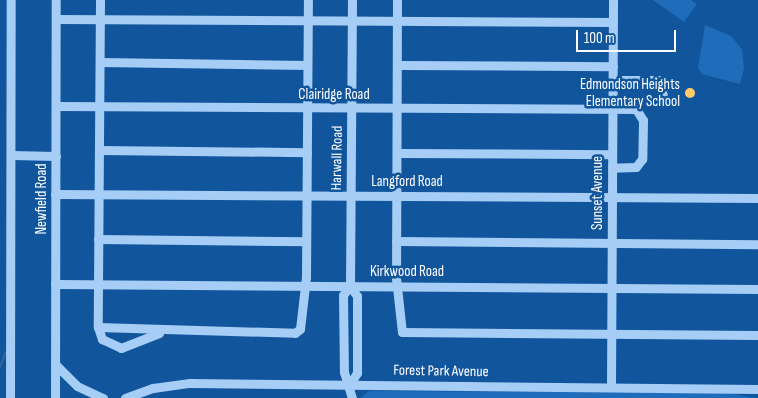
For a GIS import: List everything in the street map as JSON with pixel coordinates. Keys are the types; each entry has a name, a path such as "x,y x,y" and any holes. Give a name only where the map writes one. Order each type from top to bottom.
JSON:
{"street":[{"path":"10,398 11,0"},
{"name":"Newfield Road","path":"55,398 56,0"},
{"path":"100,0 98,327 102,339 121,348 168,331"},
{"path":"98,327 168,331 295,333 300,329 306,241 308,0"},
{"name":"Harwall Road","path":"352,0 350,286 343,295 344,372 350,384 352,398"},
{"path":"398,0 396,240 400,327 406,333 758,335"},
{"name":"Sunset Avenue","path":"611,386 613,0"},
{"path":"56,19 613,22"},
{"path":"100,62 307,65"},
{"path":"397,65 613,66"},
{"path":"613,80 658,80 663,95"},
{"name":"Clairidge Road","path":"56,106 307,109 636,109 643,120 639,164 612,168"},
{"path":"99,150 307,152"},
{"path":"397,153 612,154"},
{"path":"12,155 56,156"},
{"name":"Langford Road","path":"56,194 758,198"},
{"path":"98,239 306,241"},
{"path":"396,240 758,244"},
{"name":"Kirkwood Road","path":"55,284 758,289"},
{"name":"Harwall Road","path":"350,286 358,296 356,373 350,384"},
{"path":"55,364 77,386 103,398"},
{"name":"Forest Park Avenue","path":"125,398 180,384 611,386 758,389"}],"shaded area":[{"path":"653,0 691,0 697,4 684,22"},
{"path":"705,25 731,36 742,49 744,68 740,84 702,74 698,68"},
{"path":"369,391 727,393 755,398 361,398"}],"waterway":[{"path":"0,367 6,352"}],"place":[{"name":"Edmondson Heights Elementary School","path":"690,93"}]}
